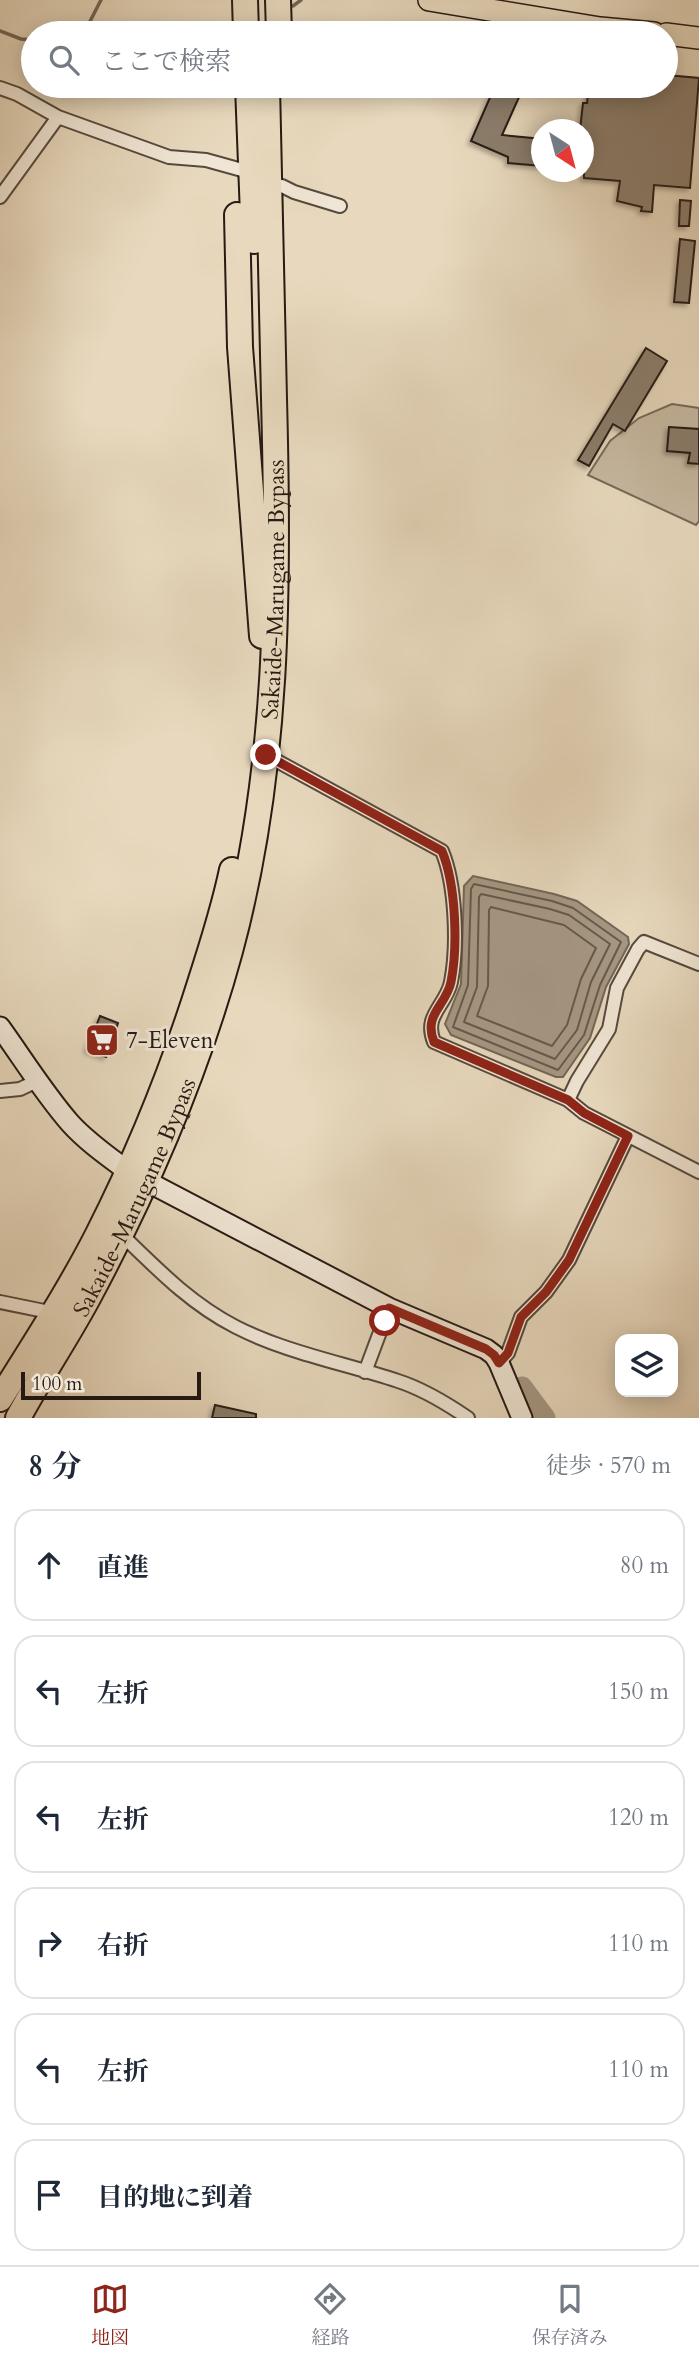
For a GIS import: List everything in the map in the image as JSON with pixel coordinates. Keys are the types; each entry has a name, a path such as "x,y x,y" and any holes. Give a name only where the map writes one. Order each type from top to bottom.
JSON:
{"highway":[{"path":"234,0 234,21"},
{"path":"245,0 246,21"},
{"path":"263,0 264,21"},
{"path":"278,0 279,21"},
{"path":"236,98 239,168 240,347 262,637"},
{"name":"Sakaide-Marugame Bypass","path":"18,1418 86,1302 121,1234 228,888 246,798 258,703 262,637 266,98"},
{"name":"Sakaide-Marugame Bypass","path":"0,1399 97,1236 138,1176 204,1036 230,951 247,882 272,704 277,518 266,98"},
{"path":"268,98 284,187 290,495 280,657 272,704"}],"main road":[{"path":"429,0 557,21"},
{"path":"678,35 699,38"}],"street":[{"path":"0,88 21,96"},
{"path":"24,98 58,117 169,157 206,160 239,168"},
{"path":"0,197 58,117"},
{"path":"284,187 340,206"},
{"path":"266,755 442,851 452,881 453,948 451,984 430,1023 434,1042 568,1100 584,1113 699,1172"},
{"path":"568,1100 609,1029 617,988 644,942 699,964"},
{"path":"3,1037 72,1125 106,1155 138,1176 389,1308 486,1349 499,1363 522,1418"},
{"path":"0,1091 20,1089 37,1082"},
{"path":"499,1363 508,1353 521,1317 546,1292 569,1260 628,1136"},
{"path":"121,1234 193,1301 237,1328 275,1343 399,1381 441,1400 468,1418"},
{"path":"0,1302 54,1312"},
{"path":"365,1372 389,1308"}],"shaded area":[{"path":"672,404 699,408 699,521 696,525 588,475 610,441 639,418"}],"water":[{"path":"473,876 577,901 628,937 629,944 606,987 590,1038 563,1077 556,1077 451,1035 445,1024 461,984 464,886"}],"building":[{"path":"678,76 699,78 690,188 654,185 652,212 641,211 642,207 617,201 620,181 594,179 594,119 581,119 583,103 587,103 588,98 678,98"},
{"path":"490,98 519,98 502,135 531,138 531,165 508,163 508,157 471,141"},
{"path":"680,200 691,201 689,226 679,226"},
{"path":"680,239 695,241 689,303 674,302"},
{"path":"646,348 667,361 625,431 613,424 589,466 578,460"},
{"path":"669,427 699,429 699,464 688,463 690,453 667,451"},
{"name":"7-Eleven","path":"100,1016 118,1023 106,1057 87,1050"},
{"path":"215,1405 256,1414 256,1418 212,1418"}],"waterway":[{"path":"90,21 101,0"},
{"path":"293,6 301,0"},
{"path":"0,31 21,39"},
{"path":"522,1387 545,1418"}],"place":[{"name":"7-Eleven","path":"102,1040"}],"route":[{"path":"266,755 442,851 452,881 453,948 451,984 430,1023 434,1042 568,1100 584,1113 628,1136 569,1260 546,1292 521,1317 508,1353 499,1363 486,1349 389,1308 385,1321"}]}
